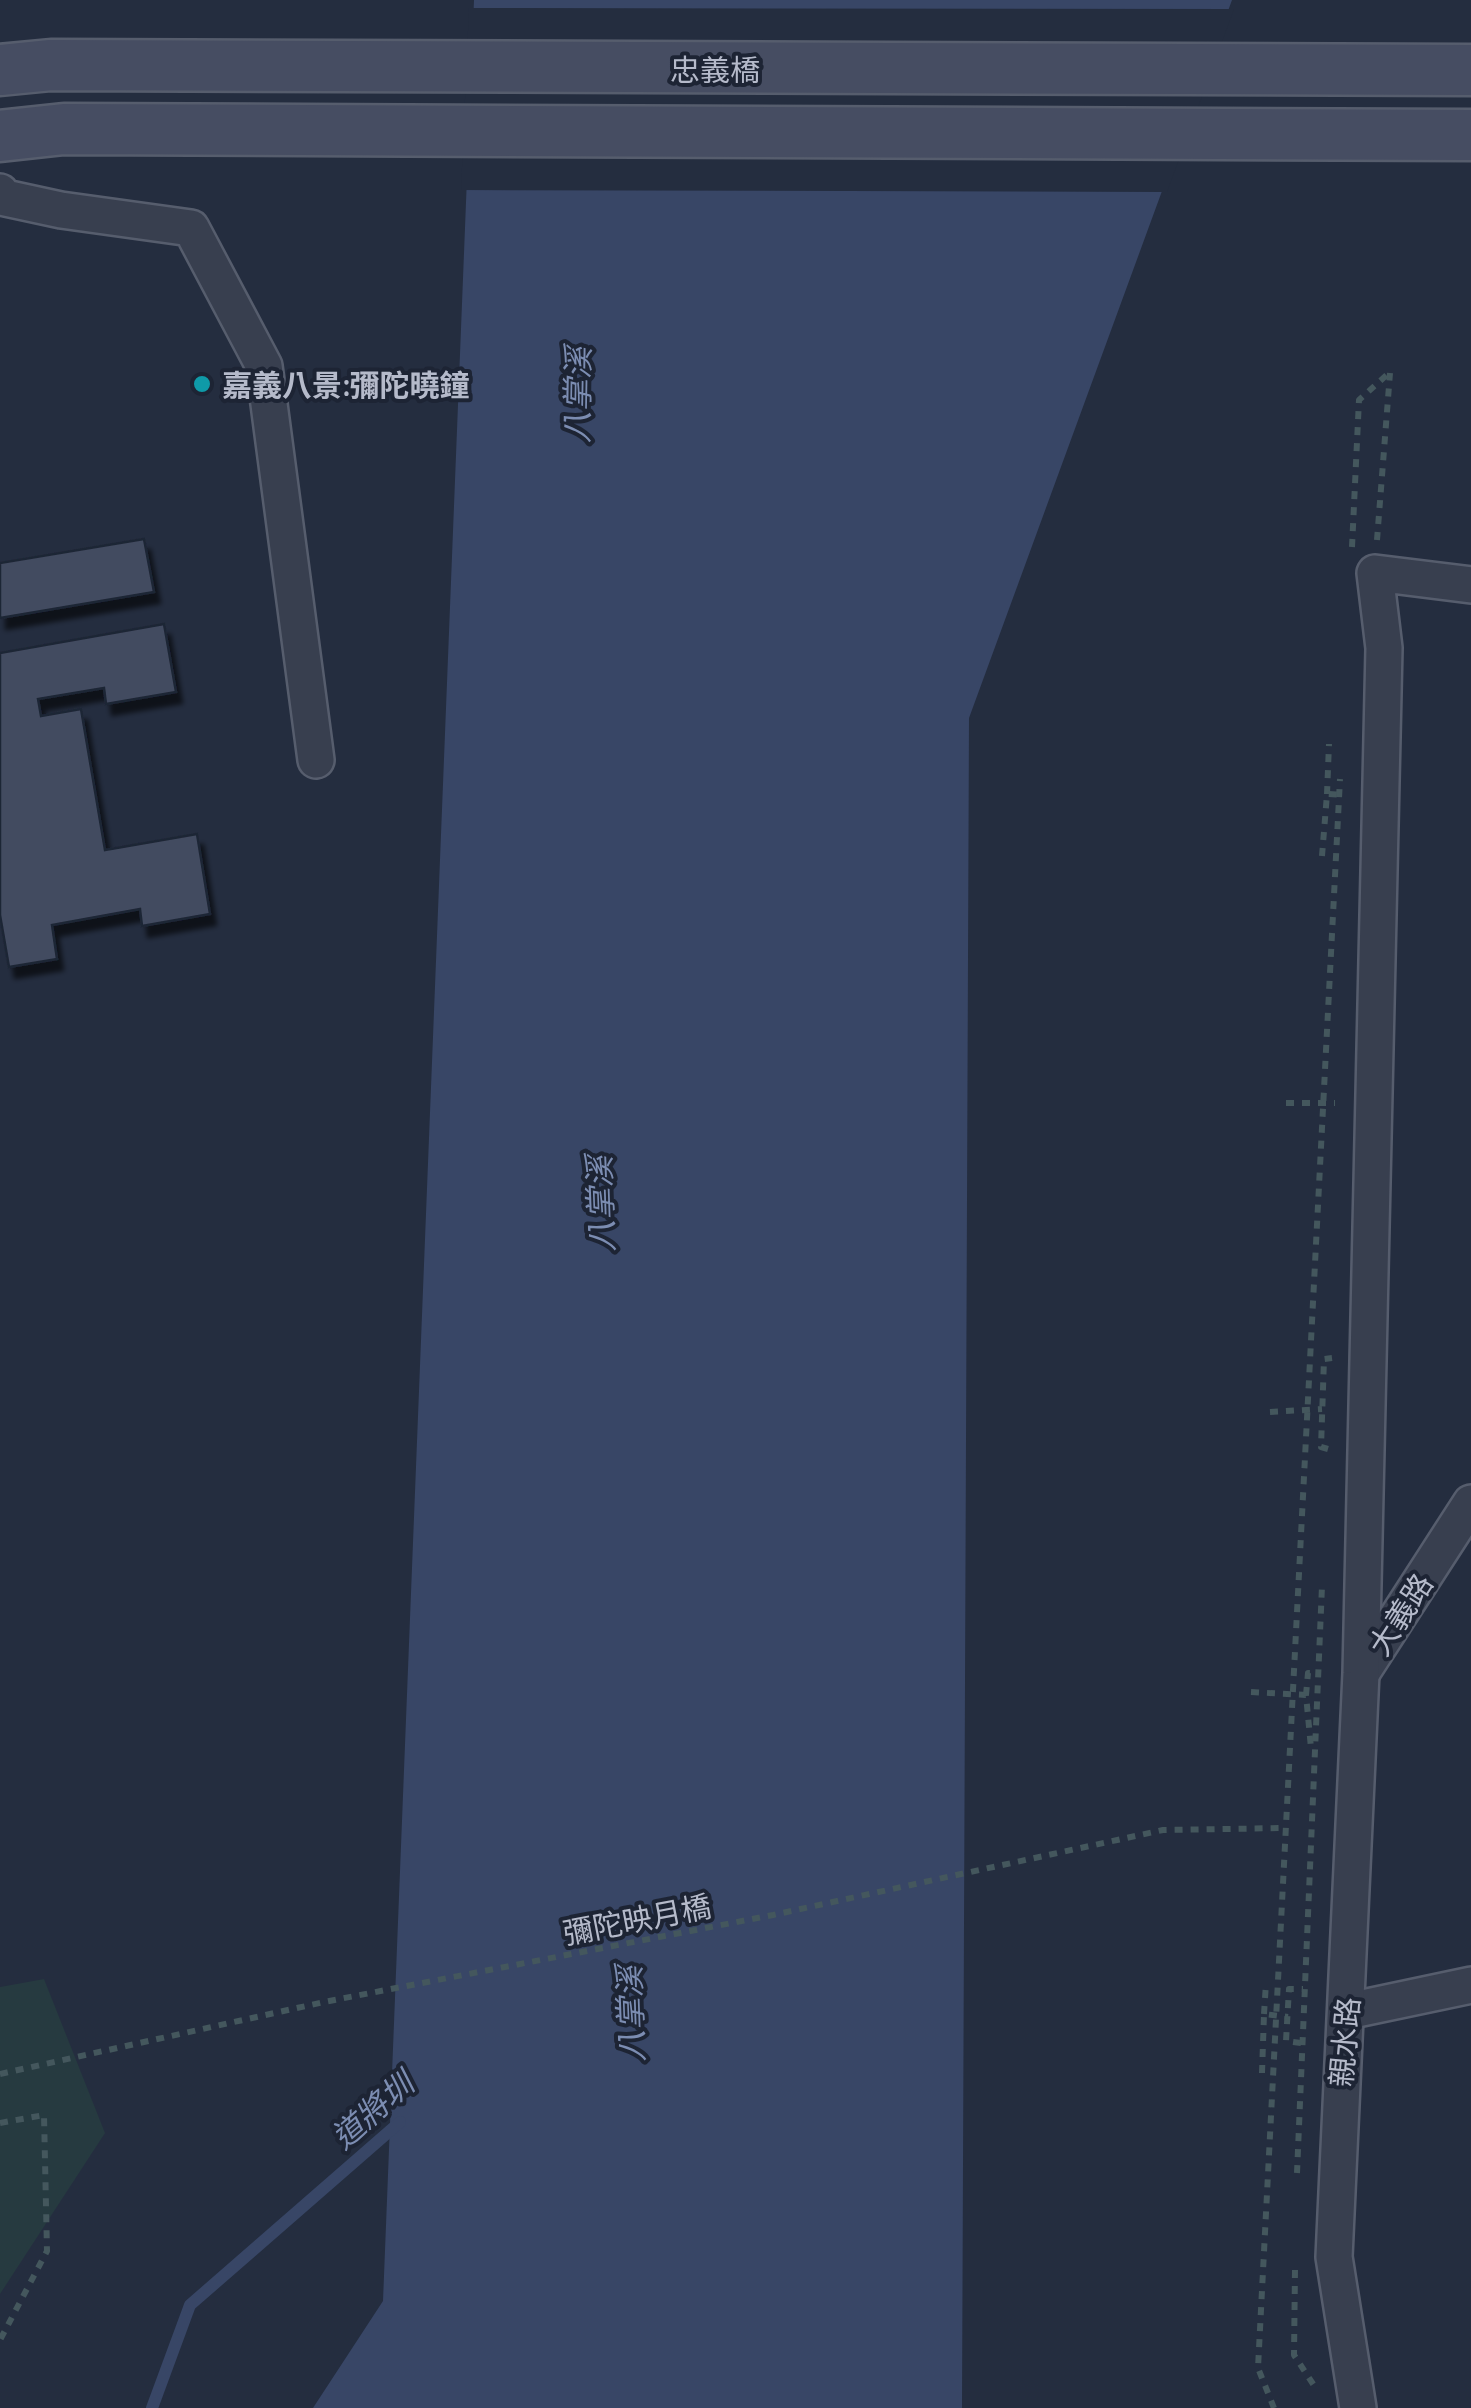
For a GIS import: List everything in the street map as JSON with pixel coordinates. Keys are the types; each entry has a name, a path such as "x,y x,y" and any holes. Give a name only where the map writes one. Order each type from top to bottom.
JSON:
{"street":[{"name":"忠義橋","path":"0,70 65,66 1471,70"},
{"path":"0,136 64,130 1471,135"},
{"path":"0,192 1,196 62,210 192,228 264,366 316,760"},
{"path":"1363,566 1471,585"},
{"name":"親水路","path":"1358,2408 1334,2257 1362,1673 1384,648 1363,566"},
{"name":"大義路","path":"1362,1673 1471,1504"},
{"path":"1348,2011 1471,1985"}],"path":[{"path":"1390,372 1363,566 1359,400 1390,372"},
{"path":"1322,856 1329,744"},
{"path":"1274,2408 1258,2368 1340,775"},
{"path":"1326,794 1339,795"},
{"path":"1286,1103 1335,1103"},
{"path":"1324,1359 1321,1447 1328,1449"},
{"path":"1270,1412 1322,1409"},
{"path":"1313,1770 1306,1695 1308,1673 1318,1673"},
{"path":"1251,1692 1306,1695"},
{"name":"彌陀映月橋","path":"0,2074 324,2002 773,1915 1162,1830 1285,1828"},
{"path":"1262,2073 1266,1984"},
{"path":"1301,2043 1286,2041 1289,1989 1304,1989"},
{"path":"1264,2014 1288,2016"},
{"path":"0,2122 44,2115 47,2251 0,2340"}],"shaded area":[{"path":"44,1979 105,2133 0,2294 0,1987"}],"water":[{"name":"八掌溪","path":"474,0 1232,0 969,718 962,2408 313,2408 383,2301"}],"pier":[{"path":"469,8 1234,9 1167,192 461,190"}],"building":[{"path":"144,539 154,592 0,618 0,563"},
{"path":"164,624 176,692 106,704 104,688 38,699 41,716 81,709 105,850 197,834 210,914 142,926 140,909 52,925 57,959 9,967 0,915 0,653"}],"waterway":[{"name":"道將圳","path":"152,2408 190,2305 400,2122"}],"place":[{"name":"嘉義八景:彌陀曉鐘","path":"202,384"}]}
